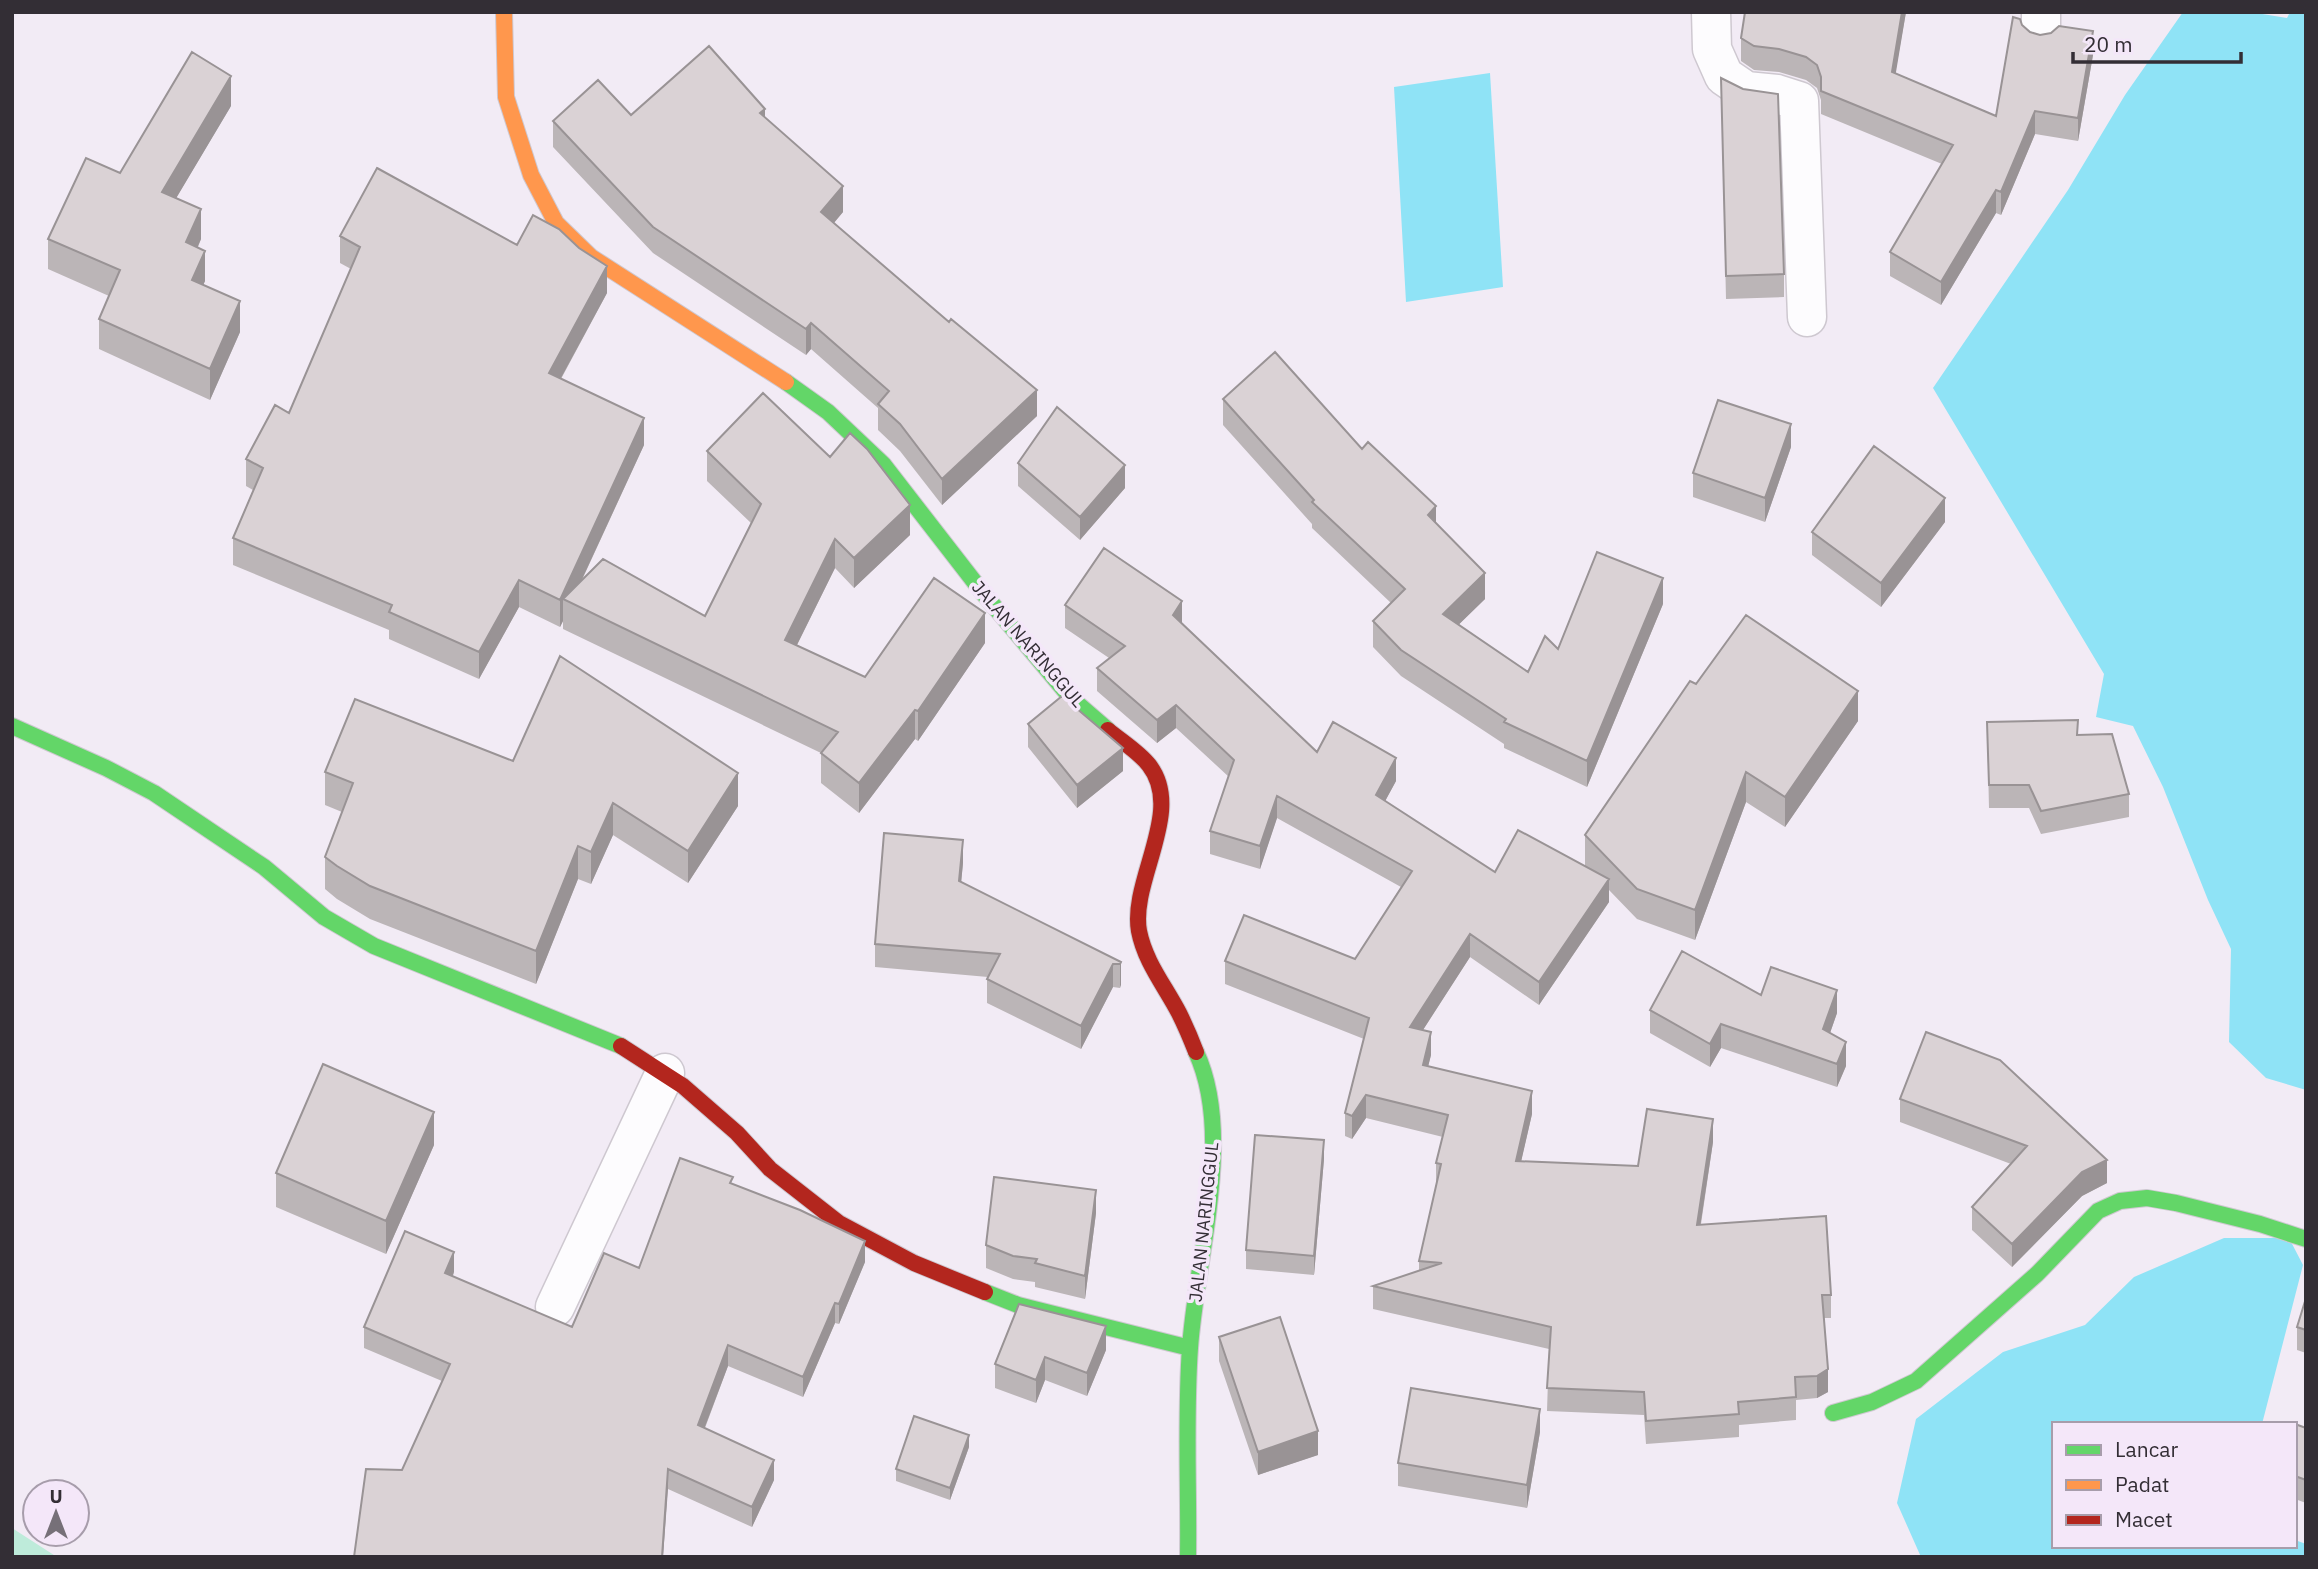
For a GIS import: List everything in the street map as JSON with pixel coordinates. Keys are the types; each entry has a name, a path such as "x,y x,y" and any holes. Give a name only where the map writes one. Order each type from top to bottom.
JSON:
{"street":[{"name":"JALAN NARINGGUL","path":"504,12 506,97 531,175 556,223 591,257 765,367 837,420 883,464 991,604 1071,698 1149,765 1159,785 1161,817 1138,907 1139,931 1149,962 1180,1013 1203,1066 1213,1121 1211,1179 1190,1348 1188,1557"},
{"path":"1712,12 1712,49 1724,76 1746,91 1777,94 1798,101 1807,317"},
{"path":"12,726 106,768 154,793 264,867 324,917 374,946 630,1050 683,1086 737,1133 770,1170 839,1223 903,1257 1018,1305 1190,1348"},
{"path":"555,1307 665,1073"},
{"path":"1833,1413 1872,1402 1916,1381 2037,1274 2098,1211 2120,1201 2147,1198 2175,1203 2260,1224 2306,1239"}],"green space":[{"path":"12,1528 21,1534 21,1548 43,1548 57,1557 12,1557"}],"water":[{"path":"2183,12 2250,12 2287,18 2290,12 2306,12 2306,1090 2266,1078 2229,1042 2231,949 2208,900 2163,787 2133,726 2096,717 2104,674 1933,388 2068,190 2125,95"},
{"path":"1490,73 1503,287 1406,302 1394,87"},
{"path":"2224,1238 2289,1238 2303,1265 2263,1422 2052,1422 2052,1548 2297,1548 2297,1541 2306,1544 2306,1557 1921,1557 1897,1503 1916,1419 2003,1352 2085,1325 2134,1277"}],"building":[{"path":"1745,12 1902,12 1892,72 1996,116 2013,17 2020,19 2030,32 2040,35 2051,33 2059,26 2093,31 2078,118 2035,111 2001,192 1996,190 1941,282 1890,252 1953,145 1821,91 1821,77 1817,65 1806,57 1779,49 1754,46 1741,38"},
{"path":"709,46 765,109 760,113 843,186 821,212 949,322 951,319 1037,390 942,479 900,424 878,404 889,391 811,323 806,329 653,227 553,121 598,80 631,115"},
{"path":"192,52 231,76 162,192 201,209 186,242 205,251 192,280 240,301 210,369 99,319 120,270 48,239 86,158 120,173"},
{"path":"1721,78 1743,89 1778,94 1784,274 1726,276"},
{"path":"377,168 517,245 533,215 559,229 579,248 607,266 549,373 644,418 560,600 519,580 479,652 389,612 392,605 233,538 263,468 246,459 275,405 289,413 360,247 340,236"},
{"path":"1275,352 1362,449 1368,442 1436,506 1428,515 1485,573 1443,614 1528,672 1545,636 1558,649 1597,552 1663,578 1587,761 1504,722 1506,719 1401,650 1373,621 1405,589 1312,502 1314,500 1223,399"},
{"path":"763,393 830,457 850,433 867,449 910,505 854,558 835,539 785,640 865,677 934,578 985,613 918,711 915,710 859,783 821,753 838,732 563,599 603,559 705,616 761,504 707,451"},
{"path":"1718,400 1791,424 1765,498 1693,473"},
{"path":"1057,407 1125,465 1080,517 1018,463"},
{"path":"1874,446 1945,498 1881,583 1812,532"},
{"path":"1104,548 1182,601 1173,615 1317,752 1333,722 1396,758 1376,795 1495,872 1518,830 1609,879 1539,982 1470,934 1410,1027 1431,1032 1423,1065 1532,1091 1516,1161 1638,1166 1647,1109 1713,1119 1697,1225 1826,1216 1831,1295 1822,1295 1828,1369 1817,1376 1795,1377 1796,1397 1738,1402 1739,1414 1646,1421 1644,1392 1547,1388 1551,1327 1373,1286 1442,1263 1419,1261 1441,1164 1436,1163 1448,1115 1366,1095 1352,1116 1345,1113 1369,1018 1225,961 1244,915 1355,959 1412,871 1277,796 1260,846 1210,831 1234,760 1176,705 1157,720 1097,668 1125,646 1065,605"},
{"path":"1746,615 1858,691 1785,797 1746,772 1695,910 1637,889 1585,835 1690,681 1696,684"},
{"path":"560,656 738,773 688,851 613,803 591,852 578,846 536,951 370,886 325,857 353,783 325,772 355,699 513,761"},
{"path":"1062,696 1123,748 1077,785 1028,724"},
{"path":"2078,720 2077,735 2112,734 2129,794 2041,811 2029,785 1989,785 1987,722"},
{"path":"884,833 963,840 959,881 1121,962 1113,964 1081,1026 987,979 1000,954 875,944"},
{"path":"1682,951 1761,995 1771,967 1837,990 1823,1029 1846,1042 1837,1064 1721,1024 1710,1044 1650,1010"},
{"path":"1926,1032 2000,1060 2107,1160 2082,1172 2012,1244 1972,1207 2027,1146 1900,1099"},
{"path":"323,1064 434,1112 386,1221 276,1173"},
{"path":"1255,1135 1324,1140 1314,1256 1246,1250"},
{"path":"680,1158 733,1177 730,1183 800,1210 865,1241 839,1304 835,1303 803,1377 728,1345 698,1425 774,1460 752,1507 668,1469 662,1557 354,1557 366,1469 402,1470 450,1364 364,1327 405,1231 454,1252 445,1273 572,1327 604,1253 639,1268"},
{"path":"994,1177 1096,1190 1085,1276 1035,1263 1037,1259 1013,1256 986,1245"},
{"path":"2306,1298 2306,1330 2297,1327"},
{"path":"1019,1304 1106,1326 1087,1373 1045,1357 1036,1380 995,1364"},
{"path":"1280,1317 1318,1431 1258,1452 1219,1337"},
{"path":"1411,1388 1540,1409 1527,1485 1398,1463"},
{"path":"914,1416 969,1435 950,1488 896,1469"},
{"path":"2297,1425 2306,1428 2306,1480 2297,1477"}],"traffic: fast":[{"path":"786,382 828,412 883,464 983,593 1071,698 1108,730"},
{"path":"12,726 106,768 154,793 264,867 324,917 374,946 621,1046"},
{"path":"1188,1557 1187,1426 1190,1348 1213,1159 1207,1085 1196,1052"},
{"path":"1833,1413 1872,1402 1916,1381 2037,1274 2098,1211 2120,1201 2147,1198 2176,1203 2260,1224 2306,1239"},
{"path":"985,1292 1018,1305 1190,1348"}],"traffic: slow":[{"path":"504,12 506,97 531,175 556,223 591,257 786,382"}],"traffic: jam":[{"path":"1108,730 1145,760 1159,783 1159,824 1138,911 1139,931 1151,963 1179,1013 1196,1052"},
{"path":"621,1046 683,1086 737,1133 770,1169 839,1223 914,1263 985,1292"}]}
